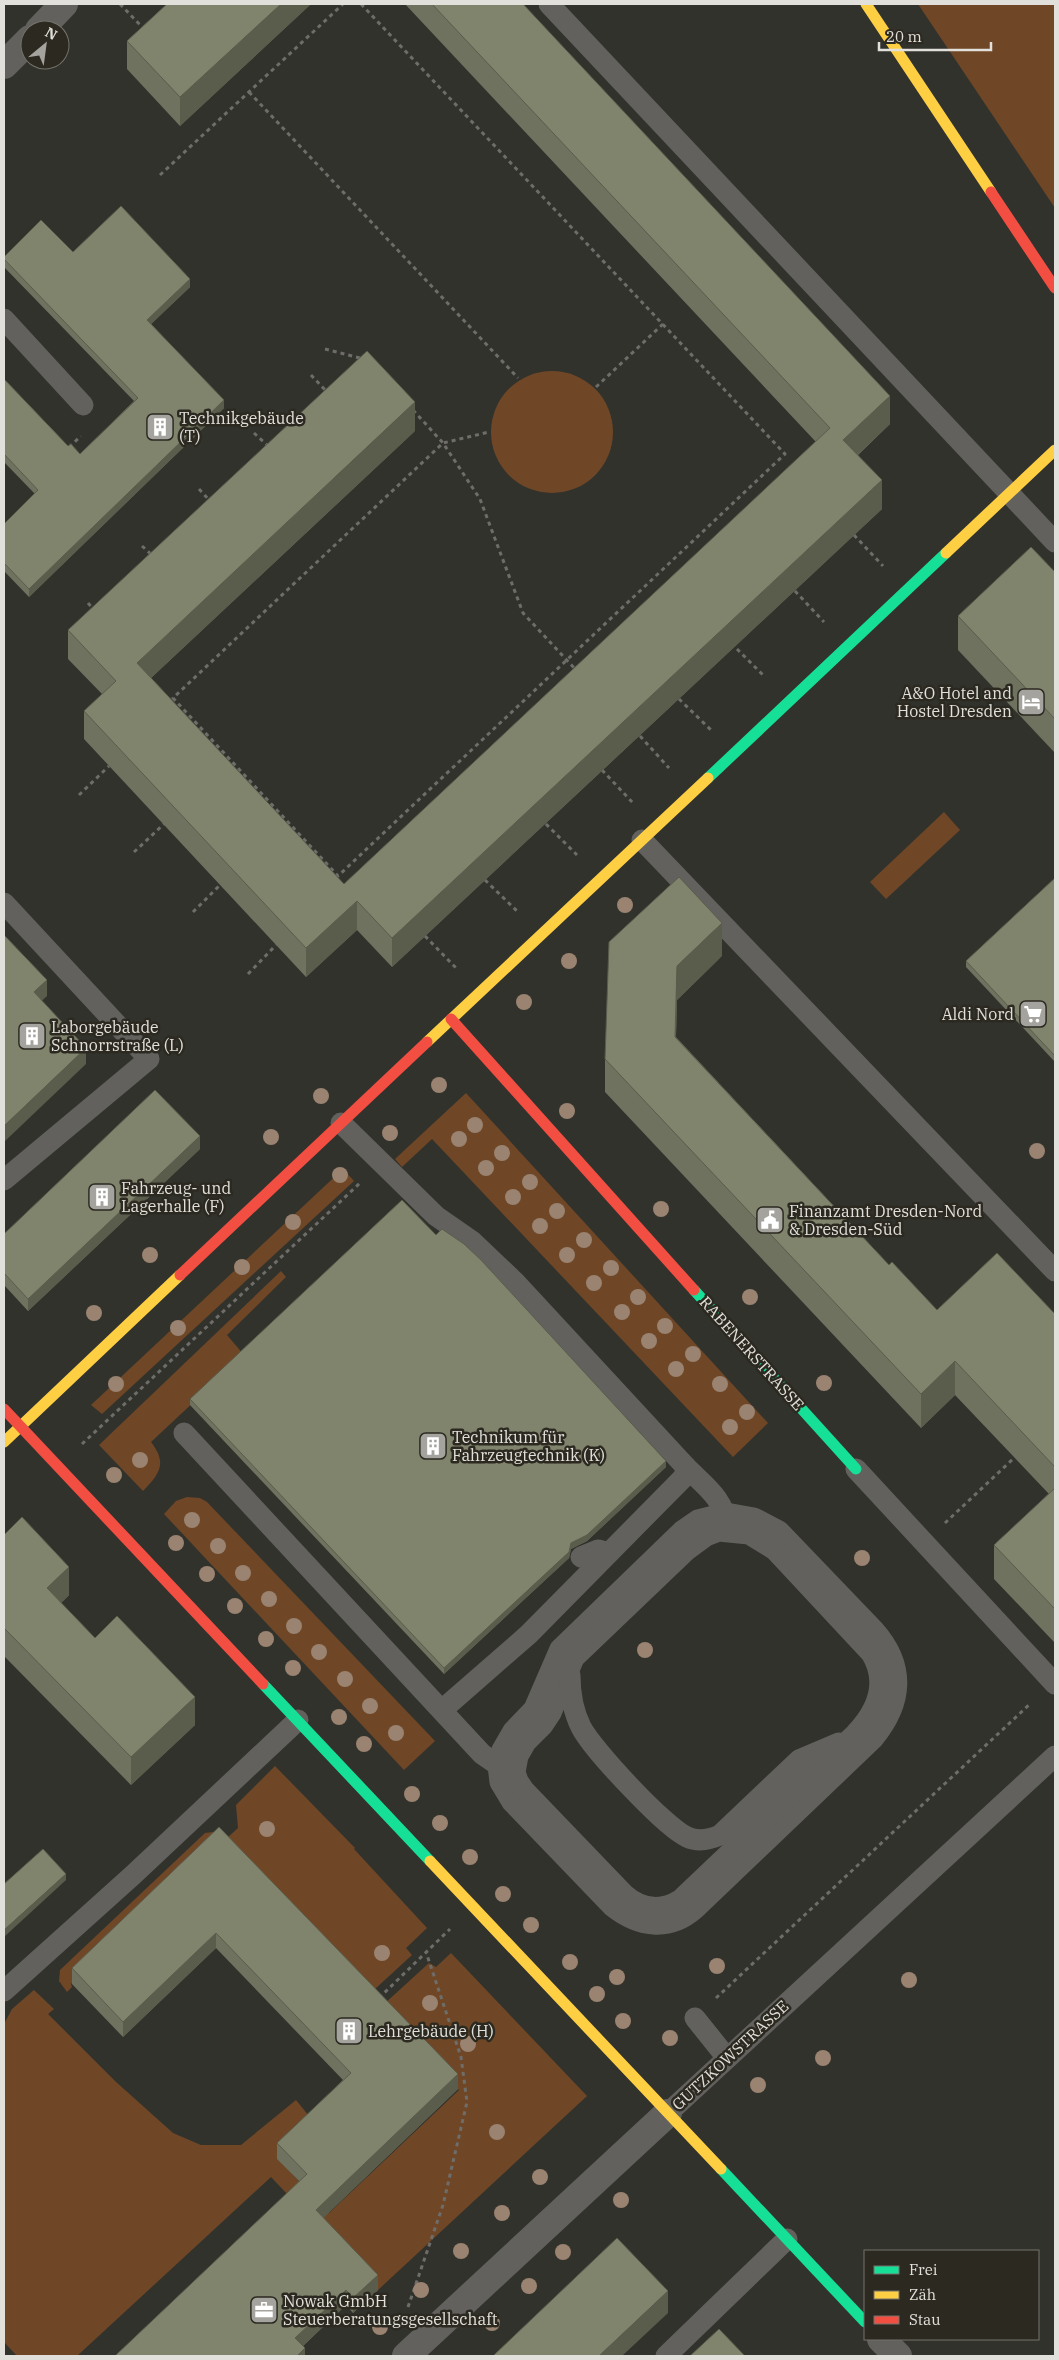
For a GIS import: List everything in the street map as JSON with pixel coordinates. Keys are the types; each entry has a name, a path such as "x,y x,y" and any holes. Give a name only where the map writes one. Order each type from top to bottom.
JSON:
{"street":[{"path":"49,20 64,4"},
{"path":"866,4 1055,288"},
{"path":"4,65 20,49"},
{"path":"4,1442 1055,450"},
{"name":"RABENERSTRASSE","path":"451,1019 856,1469"},
{"path":"4,1409 864,2321"},
{"name":"GUTZKOWSTRASSE","path":"406,2356 668,2113"},
{"path":"882,2340 898,2356"}],"lane":[{"path":"549,4 900,374 1008,494 1055,542"},
{"path":"4,319 83,405"},
{"path":"648,833 1055,1271"},
{"path":"4,903 149,1059 4,1180"},
{"path":"341,1123 436,1216 472,1241 514,1281 592,1362 686,1467 720,1501 726,1522 756,1537 775,1550 871,1653 879,1673 879,1695 870,1716 855,1734 680,1900 666,1907 648,1907 638,1904 624,1894 524,1790 516,1776 516,1761 520,1751 551,1713 576,1655 693,1544 726,1522"},
{"path":"184,1433 482,1754 498,1765"},
{"path":"442,1710 529,1634 684,1477 686,1467"},
{"name":"RABENERSTRASSE","path":"856,1469 1054,1683"},
{"path":"754,1518 779,1531 886,1644 896,1670 897,1689 889,1717 873,1740 691,1913 677,1921 646,1924 631,1919 612,1906 512,1802 500,1782 498,1765 505,1743 534,1710 563,1644 682,1531 698,1520 726,1522 754,1518"},
{"path":"581,1557 598,1550 609,1553"},
{"path":"572,1663 570,1677 573,1708 586,1736 669,1825 680,1834 694,1839 706,1840 720,1835 799,1760 834,1746 855,1734"},
{"path":"4,1991 134,1875 298,1720"},
{"name":"GUTZKOWSTRASSE","path":"668,2113 1055,1756"},
{"path":"695,2018 727,2058"},
{"path":"666,2356 787,2239"}],"path":[{"path":"120,4 151,36"},
{"path":"160,175 343,4"},
{"path":"362,4 785,454 338,876 173,698 443,443 489,432"},
{"path":"249,92 518,378"},
{"path":"596,387 662,324"},
{"path":"325,349 367,360"},
{"path":"310,375 328,393"},
{"path":"411,408 443,443 480,499 523,613 578,671"},
{"path":"254,433 275,453"},
{"path":"199,489 211,502"},
{"path":"854,535 906,590"},
{"path":"142,546 154,558"},
{"path":"795,591 847,646"},
{"path":"88,603 100,617"},
{"path":"737,649 788,701"},
{"path":"679,699 734,752"},
{"path":"640,736 692,792"},
{"path":"79,795 109,766"},
{"path":"602,770 648,833"},
{"path":"134,852 164,824"},
{"path":"546,824 600,879"},
{"path":"485,880 541,935"},
{"path":"193,912 220,885"},
{"path":"425,936 480,992"},
{"path":"248,974 276,945"},
{"path":"58,1467 382,1162"},
{"path":"924,1543 1014,1458"},
{"path":"695,2018 1054,1683"},
{"path":"374,2003 473,1906"},
{"path":"406,2312 443,2204 467,2102 461,2058 426,1952"}],"shaded area":[{"path":"918,4 1055,4 1055,208"},
{"path":"552,371 564,372 575,376 586,381 595,389 603,398 608,409 612,420 612,444 608,455 603,466 595,475 586,483 575,488 564,492 552,493 540,492 529,488 518,483 509,475 501,466 496,455 492,444 491,432 492,420 496,409 501,398 509,389 518,381 529,376 540,372"},
{"path":"944,812 960,830 886,899 870,882"},
{"path":"466,1093 768,1423 733,1457 432,1139 402,1167 395,1159"},
{"path":"343,1169 354,1181 102,1414 91,1405"},
{"path":"281,1271 286,1277 227,1335 244,1355 151,1442 160,1463 157,1474 143,1491 99,1445"},
{"path":"187,1497 200,1498 207,1502 435,1741 404,1770 164,1514 176,1501"},
{"path":"275,1766 355,1848 427,1928 406,1948 412,1955 375,1989 220,1840 71,1984 72,1987 67,1992 59,1981 60,1970 205,1833 213,1832 226,1839 238,1828 236,1805"},
{"path":"451,1953 587,2096 378,2290 271,2177 77,2356 17,2356 4,2342 4,2024 12,2009 34,1990 54,2009 48,2014 115,2081 173,2133 201,2145 241,2145 296,2100 313,2121 277,2158 329,2213 459,2090 390,2018 383,2005 429,1963 436,1967"}],"building":[{"path":"167,4 281,4 180,97 127,41"},
{"path":"432,4 523,4 890,396 843,440 882,480 392,938 357,901 306,948 84,711 116,681 68,630 367,351 415,402 137,663 344,884 830,428"},
{"name":"Technikgebäude (T)","path":"121,206 190,279 147,320 224,400 29,589 4,563 4,524 38,490 4,454 4,379 68,446 71,444 80,454 138,398 4,257 41,220 73,252"},
{"name":"A&O Hotel and Hostel Dresden","path":"1031,547 1055,572 1055,719 958,616"},
{"name":"Finanzamt Dresden-Nord & Dresden-Süd","path":"679,877 722,923 677,966 675,1037 889,1265 892,1262 937,1310 997,1253 1055,1314 1055,1467 955,1361 921,1394 605,1059 609,942"},
{"name":"Aldi Nord","path":"1055,878 1055,1056 966,961"},
{"name":"Laborgebäude Schnorrstraße (L)","path":"4,935 47,980 34,992 86,1048 4,1126"},
{"name":"Fahrzeug- und Lagerhalle (F)","path":"155,1090 200,1136 28,1299 4,1273 4,1234"},
{"name":"Technikum für Fahrzeugtechnik (K)","path":"402,1200 436,1235 442,1229 464,1244 481,1260 666,1461 587,1535 571,1543 569,1552 444,1668 190,1399"},
{"path":"1055,1488 1055,1606 1054,1608 994,1545"},
{"path":"22,1517 69,1567 47,1588 95,1638 117,1616 195,1697 131,1757 4,1629 4,1535"},
{"path":"219,1827 458,2074 316,2210 378,2275 353,2298 346,2290 295,2338 305,2348 297,2356 115,2356 307,2174 277,2143 351,2073 216,1933 123,2022 72,1968"},
{"path":"43,1849 66,1874 4,1930 4,1884"},
{"path":"617,2238 668,2291 599,2356 493,2356"},
{"path":"719,2329 745,2356 690,2356"}],"traffic: fast":[{"path":"708,778 946,553"},
{"path":"694,1290 856,1469"},
{"path":"263,1684 430,1861"},
{"path":"721,2169 864,2321"}],"traffic: slow":[{"path":"866,4 991,192"},
{"path":"946,553 1055,450"},
{"path":"427,1042 708,778"},
{"path":"4,1442 180,1275"},
{"path":"430,1861 721,2169"}],"traffic: jam":[{"path":"991,192 1055,288"},
{"path":"451,1019 694,1290"},
{"path":"180,1275 427,1042"},
{"path":"4,1409 263,1684"}],"place":[{"name":"Technikgebäude (T)","path":"160,427"},
{"name":"A&O Hotel and Hostel Dresden","path":"1031,702"},
{"name":"Aldi Nord","path":"1033,1014"},
{"name":"Laborgebäude Schnorrstraße (L)","path":"32,1036"},
{"name":"Fahrzeug- und Lagerhalle (F)","path":"102,1197"},
{"name":"Finanzamt Dresden-Nord & Dresden-Süd","path":"770,1220"},
{"name":"Technikum für Fahrzeugtechnik (K)","path":"433,1446"},
{"name":"Lehrgebäude (H)","path":"349,2031"},
{"name":"Nowak GmbH Steuerberatungsgesellschaft","path":"264,2310"}]}
